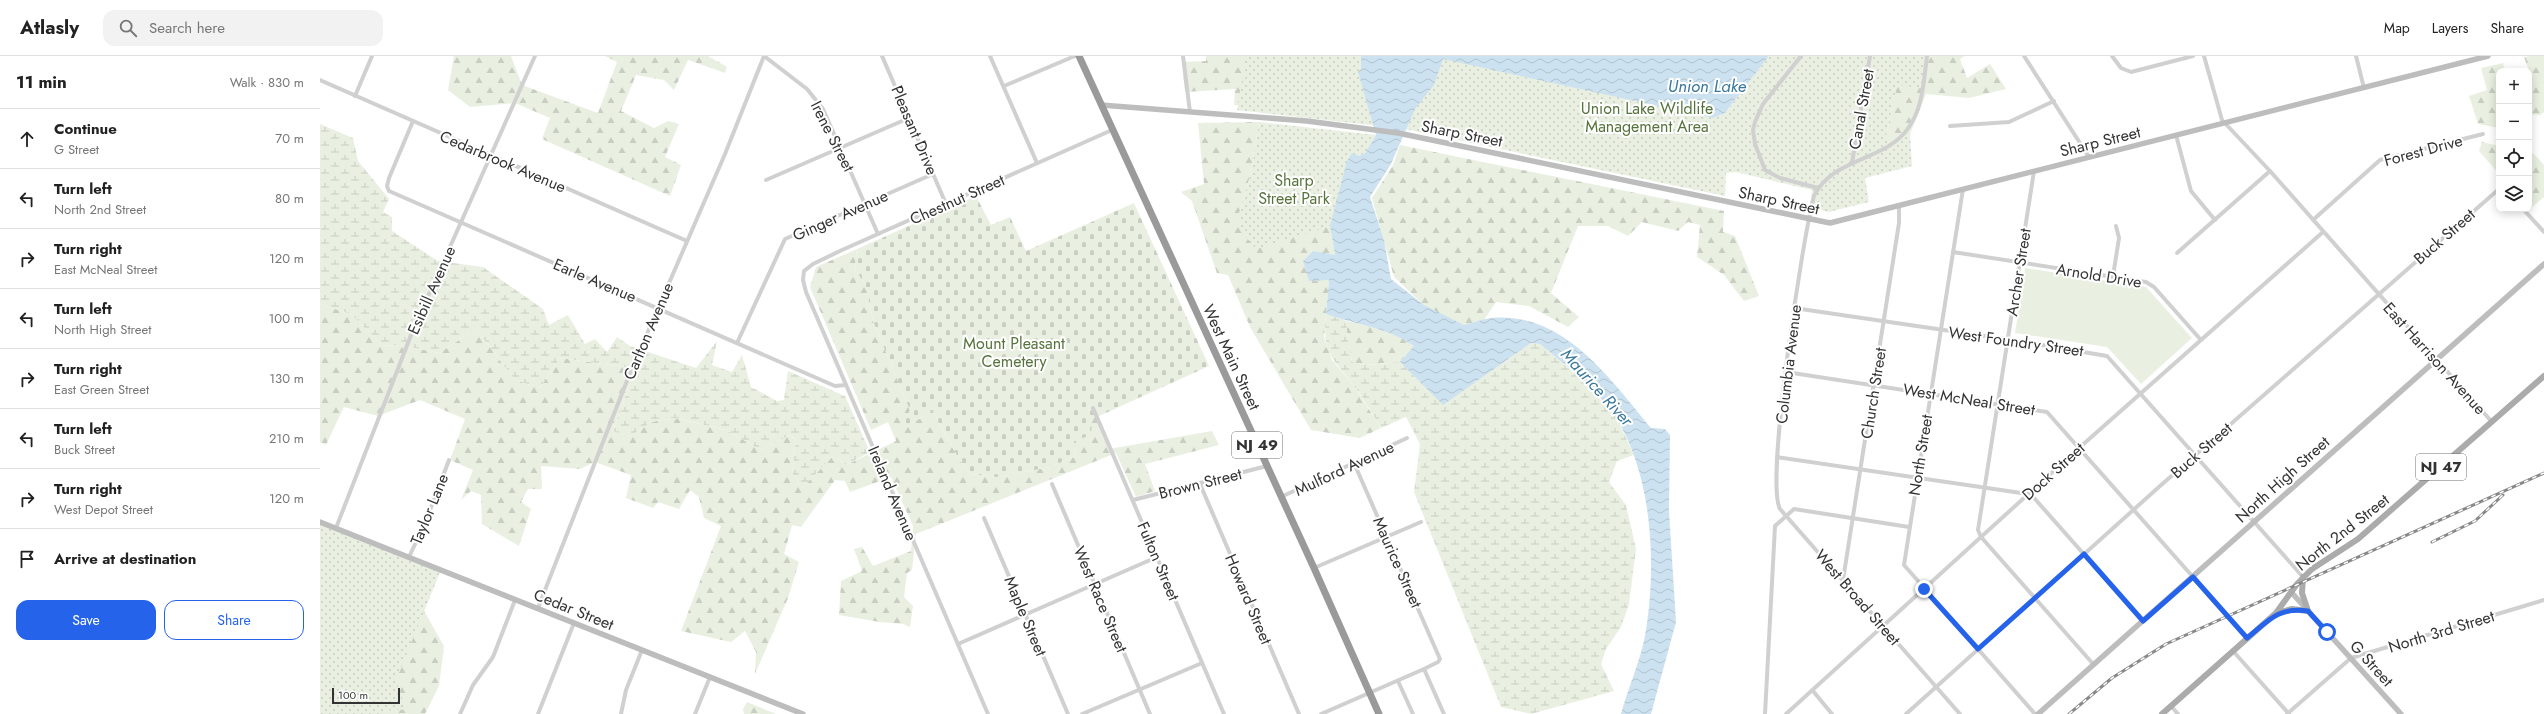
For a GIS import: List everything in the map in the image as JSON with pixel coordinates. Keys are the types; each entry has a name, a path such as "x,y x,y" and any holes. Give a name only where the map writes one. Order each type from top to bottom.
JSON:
{"highway":[{"name":"West Main Street","path":"1079,56 1314,568 1378,714"}],"main road":[{"name":"North 2nd Street","path":"2162,714 2274,614 2292,593 2303,577 2323,561 2358,539 2544,376"},
{"path":"2274,614 2292,609 2308,611 2302,593 2303,577"}],"street":[{"path":"355,96 372,56"},
{"name":"Esibill Avenue","path":"336,528 413,330 535,56"},
{"name":"Irene Street","path":"764,56 812,94 823,109 878,234"},
{"name":"Carlton Avenue","path":"538,608 632,367 764,56"},
{"name":"Pleasant Drive","path":"882,56 946,204"},
{"path":"990,56 1038,163"},
{"path":"1004,86 1075,56"},
{"path":"1183,56 1190,112"},
{"path":"1801,56 1763,104 1753,130 1765,170 1780,178 1818,188 1828,177 1852,163 1892,145 1910,127 1919,104 1927,56"},
{"name":"Canal Street","path":"1852,163 1870,56"},
{"path":"2024,56 2089,157"},
{"path":"2112,56 2121,68 2131,72 2193,56"},
{"name":"East Harrison Avenue","path":"2204,56 2220,117 2270,171 2378,295 2492,422"},
{"path":"2356,56 2364,88"},
{"name":"Sharp Street","path":"1101,105 1307,121 1398,133 1830,223 2488,56"},
{"name":"Cedarbrook Avenue","path":"320,80 686,241"},
{"path":"1950,126 2009,122 2054,101"},
{"path":"766,180 909,118"},
{"name":"Earle Avenue","path":"413,121 389,178 387,186 389,191 658,307 835,386 846,385"},
{"name":"Chestnut Street","path":"804,271 813,264 878,234 1112,130"},
{"name":"Forest Drive","path":"2313,220 2380,160 2483,134"},
{"path":"2176,135 2191,192 2215,220"},
{"name":"Archer Street","path":"1981,537 1977,523 2034,171"},
{"path":"2177,253 2270,171"},
{"name":"Ginger Avenue","path":"737,343 782,242 796,233 933,174"},
{"name":"Columbia Avenue","path":"1780,509 1776,500 1777,457 1786,372 1794,308 1813,200 1818,188"},
{"name":"North Street","path":"1924,589 1906,568 1904,555 1963,189"},
{"name":"Buck Street","path":"1906,714 1935,686 2084,554 2496,192"},
{"name":"Church Street","path":"1843,580 1899,223 1899,206"},
{"path":"2526,212 2544,232"},
{"path":"2113,276 2119,238 2116,226"},
{"name":"Dock Street","path":"1786,714 2079,448 2323,232"},
{"name":"Arnold Drive","path":"1953,252 2113,276 2150,284 2201,340"},
{"name":"North High Street","path":"2037,714 2544,264"},
{"name":"Ireland Avenue","path":"804,271 802,280 806,292 988,714"},
{"name":"West Foundry Street","path":"1794,308 2103,354 2109,358 2303,577"},
{"name":"West McNeal Street","path":"1786,372 1997,403 2047,412 2247,638"},
{"name":"Fulton Street","path":"1093,408 1224,714"},
{"name":"Mulford Avenue","path":"1281,497 1408,438"},
{"path":"1777,457 1983,489 2028,494 2035,499 2143,621"},
{"name":"Taylor Lane","path":"409,558 425,523 449,460"},
{"name":"Maurice Street","path":"1354,464 1439,655 1439,661 1424,669"},
{"name":"Brown Street","path":"1133,500 1267,466"},
{"name":"West Race Street","path":"1052,484 1150,714"},
{"name":"Howard Street","path":"1200,484 1299,714"},
{"name":"West Broad Street","path":"1780,509 1960,714"},
{"path":"1764,714 1774,530 1792,510 1796,509 1909,527"},
{"name":"Maple Street","path":"984,518 1068,714"},
{"name":"Cedar Street","path":"320,522 803,714"},
{"path":"1314,568 1421,522"},
{"path":"1981,537 2094,665"},
{"path":"958,644 1157,557"},
{"path":"1924,589 2037,714"},
{"name":"G Street","path":"2292,593 2401,714"},
{"path":"460,714 473,685 493,657 515,600"},
{"name":"North 3rd Street","path":"2288,714 2351,658 2544,600"},
{"path":"538,714 574,623"},
{"path":"620,714 628,684 642,650"},
{"path":"2233,651 2288,714"},
{"path":"1082,714 1202,663"},
{"path":"1321,714 1424,669 1444,714"},
{"path":"695,714 710,677"},
{"path":"1398,681 1413,714"},
{"path":"1813,690 1832,714"},
{"path":"2171,706 2178,714"}],"green space":[{"path":"454,56 511,56 522,85 598,113 617,62 605,56 708,56 727,67 725,73 688,60 674,90 664,80 636,75 621,111 654,128 668,121 679,124 665,157 681,165 670,196 542,139 550,118 515,103 470,107 448,90"},
{"path":"1206,56 1264,56 1255,106 1234,105 1235,89 1185,92 1182,62 1206,61"},
{"name":"Union Lake Wildlife Management Area","path":"1246,56 1767,56 1719,116 1725,113 1769,56 1927,56 1922,88 1897,85 1886,136 1891,144 1910,134 1912,166 1865,178 1869,202 1829,212 1810,208 1812,190 1736,172 1726,173 1725,196 1405,129 1237,110"},
{"path":"1927,56 1965,56 1960,59 1967,78 1990,64 2006,89 1969,98 1926,94 1910,134 1891,144 1886,136 1897,84"},
{"path":"2544,56 2544,112 2540,115 2532,114 2532,68 2528,68 2524,57"},
{"path":"2503,63 2504,68 2496,68 2496,127 2478,124 2469,96 2487,90 2481,68"},
{"path":"1259,122 1251,173 1239,214 1333,137 1352,153 1330,226 1335,255 1329,280 1324,337 1332,360 1354,386 1381,428 1360,438 1311,430 1250,327 1228,275 1217,273 1192,201 1181,192 1204,184 1198,123"},
{"name":"Sharp Street Park","path":"1259,122 1376,135 1365,153 1359,156 1340,186 1330,226 1256,249 1242,232 1239,214 1251,173"},
{"path":"320,124 353,138 358,161 389,199 383,212 392,217 392,231 438,261 483,267 543,309 549,325 568,315 585,344 595,339 607,352 617,337 630,346 696,368 717,341 712,365 732,372 742,355 751,387 777,401 784,400 788,371 845,396 870,452 846,465 834,455 802,488 792,473 796,441 790,435 761,450 726,430 675,418 651,422 629,437 613,431 630,383 625,367 560,358 540,388 515,380 476,329 439,353 401,345 383,346 351,314 320,304"},
{"path":"2482,142 2496,145 2496,171 2479,151"},
{"path":"1400,145 1724,211 1723,232 1735,236 1759,296 1744,301 1724,275 1697,257 1700,225 1688,222 1678,231 1642,222 1628,236 1608,226 1578,226 1551,293 1579,317 1568,327 1529,306 1496,302 1478,329 1444,324 1394,277 1372,198 1393,165"},
{"path":"2532,154 2544,165 2544,197 2532,207"},
{"name":"Mount Pleasant Cemetery","path":"976,196 991,225 1010,217 1026,251 1134,203 1209,366 1097,417 1092,416 1091,435 1074,441 1075,456 1050,467 998,477 971,474 960,461 933,411 902,429 910,410 873,321 866,286 855,269 857,249"},
{"path":"857,249 855,269 866,286 873,321 910,410 903,428 933,411 960,461 971,474 998,477 1050,467 1075,456 1074,441 1092,415 1097,417 1109,449 1212,431 1219,445 1145,464 1155,491 1136,497 1116,453 916,534 912,570 907,573 904,597 913,606 910,627 903,624 880,622 839,615 841,581 862,571 854,549 862,547 873,566 911,551 913,526 891,477 850,492 845,481 835,480 801,527 792,525 784,554 799,562 788,598 755,674 756,652 745,631 731,642 681,631 721,526 704,518 699,497 690,490 679,509 658,502 653,508 626,498 631,475 595,462 580,469 541,466 542,489 528,489 521,502 531,509 519,546 482,524 481,495 471,491 461,500 473,470 450,460 465,419 420,400 378,416 344,407 326,445 320,442 320,304 351,314 383,346 401,345 439,353 476,329 515,380 540,388 560,358 625,367 630,383 613,431 629,437 651,422 674,418 726,430 761,450 790,435 796,441 792,473 802,488 834,455 846,465 896,441 888,422 871,430 810,287 816,267"},
{"path":"2025,268 2146,287 2192,338 2141,384 2107,347 2015,333"},
{"path":"1326,314 1345,320 1352,362 1366,365 1400,362 1443,404 1531,343 1540,344 1586,383 1616,417 1634,455 1617,461 1609,482 1626,505 1636,549 1629,604 1621,627 1606,649 1601,664 1614,691 1531,714 1501,707 1414,492 1420,444 1406,417 1381,428 1361,396 1330,354 1326,338"},
{"path":"1345,321 1381,329 1398,336 1415,346 1400,362 1366,365 1352,362"},
{"path":"320,522 441,570 396,680 406,709 385,711 385,714 320,714"},
{"path":"320,534 424,611 444,646 439,686 425,714 385,714 384,711 405,709"},
{"path":"747,702 776,714 744,714 743,709"}],"water":[{"path":"1361,56 1769,56 1725,113 1713,118 1443,59 1434,85 1415,109 1391,164 1370,197 1384,240 1391,279 1424,305 1464,325 1491,318 1517,319 1541,325 1563,337 1583,352 1602,370 1651,428 1665,429 1670,435 1669,511 1676,622 1651,714 1621,714 1645,636 1651,581 1651,552 1645,495 1638,467 1628,441 1616,418 1608,407 1581,378 1540,344 1531,343 1443,405 1400,362 1414,346 1382,330 1326,314 1329,280 1309,281 1303,261 1313,251 1335,255 1330,226 1347,161 1352,153 1359,156 1365,153 1376,135 1358,72 1361,69"}],"railway":[{"path":"2069,714 2112,678 2166,644 2544,473"},
{"path":"2432,542 2475,521 2503,495"}],"route":[{"path":"1924,589 1978,649 2084,554 2143,621 2193,577 2247,638 2274,614 2292,609 2308,611 2327,632"}],"water label":[{"name":"Union Lake","path":"1707,86"},
{"name":"Maurice River","path":"1597,387"}]}
